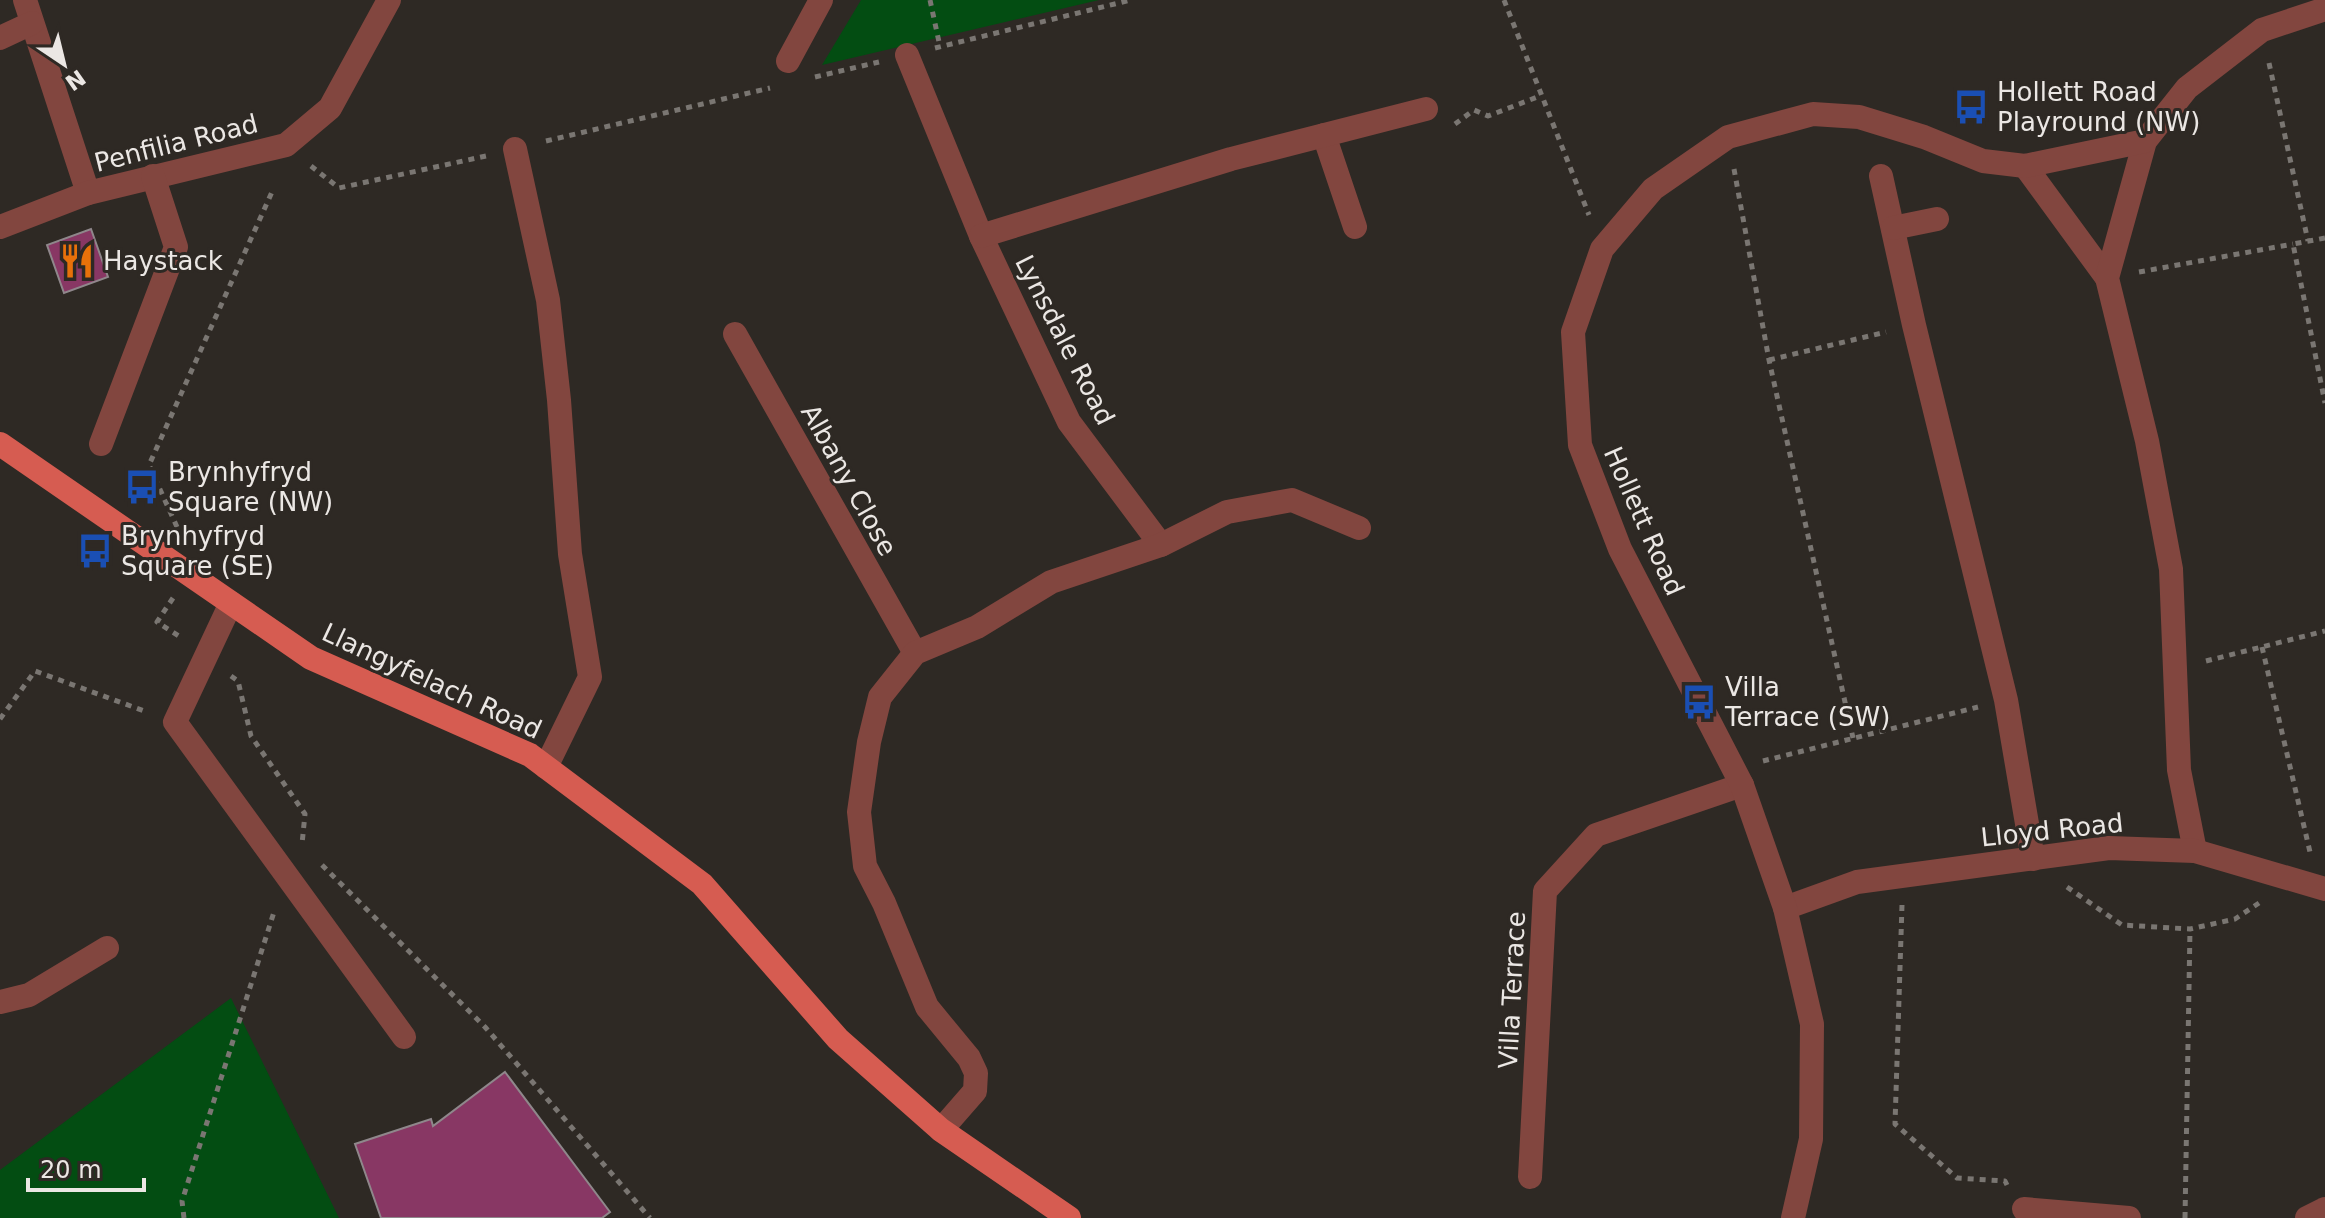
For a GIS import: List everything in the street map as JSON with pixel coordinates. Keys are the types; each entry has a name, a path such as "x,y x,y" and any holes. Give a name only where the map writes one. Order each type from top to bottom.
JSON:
{"main road":[{"name":"Llangyfelach Road","path":"0,444 311,658 530,755 702,884 838,1039 941,1130 1069,1218"}],"street":[{"name":"Penfilia Road","path":"0,227 88,193 286,145 330,108 389,0"},
{"path":"788,61 821,0"},
{"path":"2107,278 2145,141 2187,88 2262,30 2325,9"},
{"path":"0,38 28,12 88,193"},
{"name":"Lynsdale Road","path":"907,55 981,236 1069,422 1161,545"},
{"name":"Lynsdale Road","path":"981,236 1231,159 1426,109"},
{"name":"Hollett Road","path":"1793,1218 1811,1139 1812,1024 1785,908 1737,777 1620,549 1580,445 1573,332 1602,249 1653,189 1728,137 1813,114 1859,117 1924,137 1983,161 2025,166 2145,141"},
{"path":"1324,135 1355,227"},
{"path":"515,149 548,300 570,554 590,677 546,767"},
{"path":"2025,166 2107,278 2147,441 2171,569 2179,770 2195,851"},
{"path":"101,444 176,247 153,176"},
{"path":"1881,176 1914,325 2006,700 2033,859"},
{"path":"1893,228 1937,219"},
{"name":"Albany Close","path":"735,334 915,653"},
{"path":"941,1130 975,1091 976,1073 969,1058 927,1007 884,903 865,866 859,812 869,742 880,697 915,653 977,627 1051,582 1161,545 1227,512 1292,500 1359,528"},
{"path":"231,603 175,722 404,1037"},
{"name":"Villa Terrace","path":"1530,1177 1545,891 1596,835 1737,777"},
{"name":"Lloyd Road","path":"1785,908 1857,882 2109,848 2195,851 2322,888"},
{"path":"0,1002 29,995 107,948"},
{"path":"2024,1209 2129,1218"},
{"path":"2307,1218 2325,1209"}],"path":[{"path":"930,0 940,47"},
{"path":"814,77 1131,0"},
{"path":"1504,0 1576,181"},
{"path":"2262,30 2308,241"},
{"path":"1426,109 1452,127 1474,110 1488,116 1540,96"},
{"path":"1728,137 1769,360 1853,738"},
{"path":"2107,278 2325,238"},
{"path":"2293,244 2325,403"},
{"path":"1769,360 1914,325"},
{"path":"2177,669 2325,631"},
{"path":"2262,647 2322,888"},
{"path":"0,719 35,671 175,722"},
{"path":"1737,777 1853,738 2006,700"},
{"path":"302,844 485,1027 650,1218"},
{"path":"2033,859 2061,884 2122,925 2190,929 2235,919 2293,880"},
{"path":"1904,876 1895,1124 1957,1178 2005,1181 2024,1209"},
{"path":"2185,1218 2190,929"}],"green space":[{"path":"861,0 1099,0 822,65"},
{"path":"231,998 339,1218 0,1218 0,1170"}],"building":[{"name":"Haystack","path":"91,229 108,277 64,293 47,245"},
{"path":"505,1072 610,1212 602,1218 381,1218 355,1144 431,1119 433,1126"}],"place":[{"name":"Hollett Road Playround (NW)","path":"1971,107"},
{"name":"Haystack","path":"77,261"},
{"name":"Brynhyfryd Square (NW)","path":"142,487"},
{"name":"Brynhyfryd Square (SE)","path":"95,551"},
{"name":"Villa Terrace (SW)","path":"1699,702"}]}
